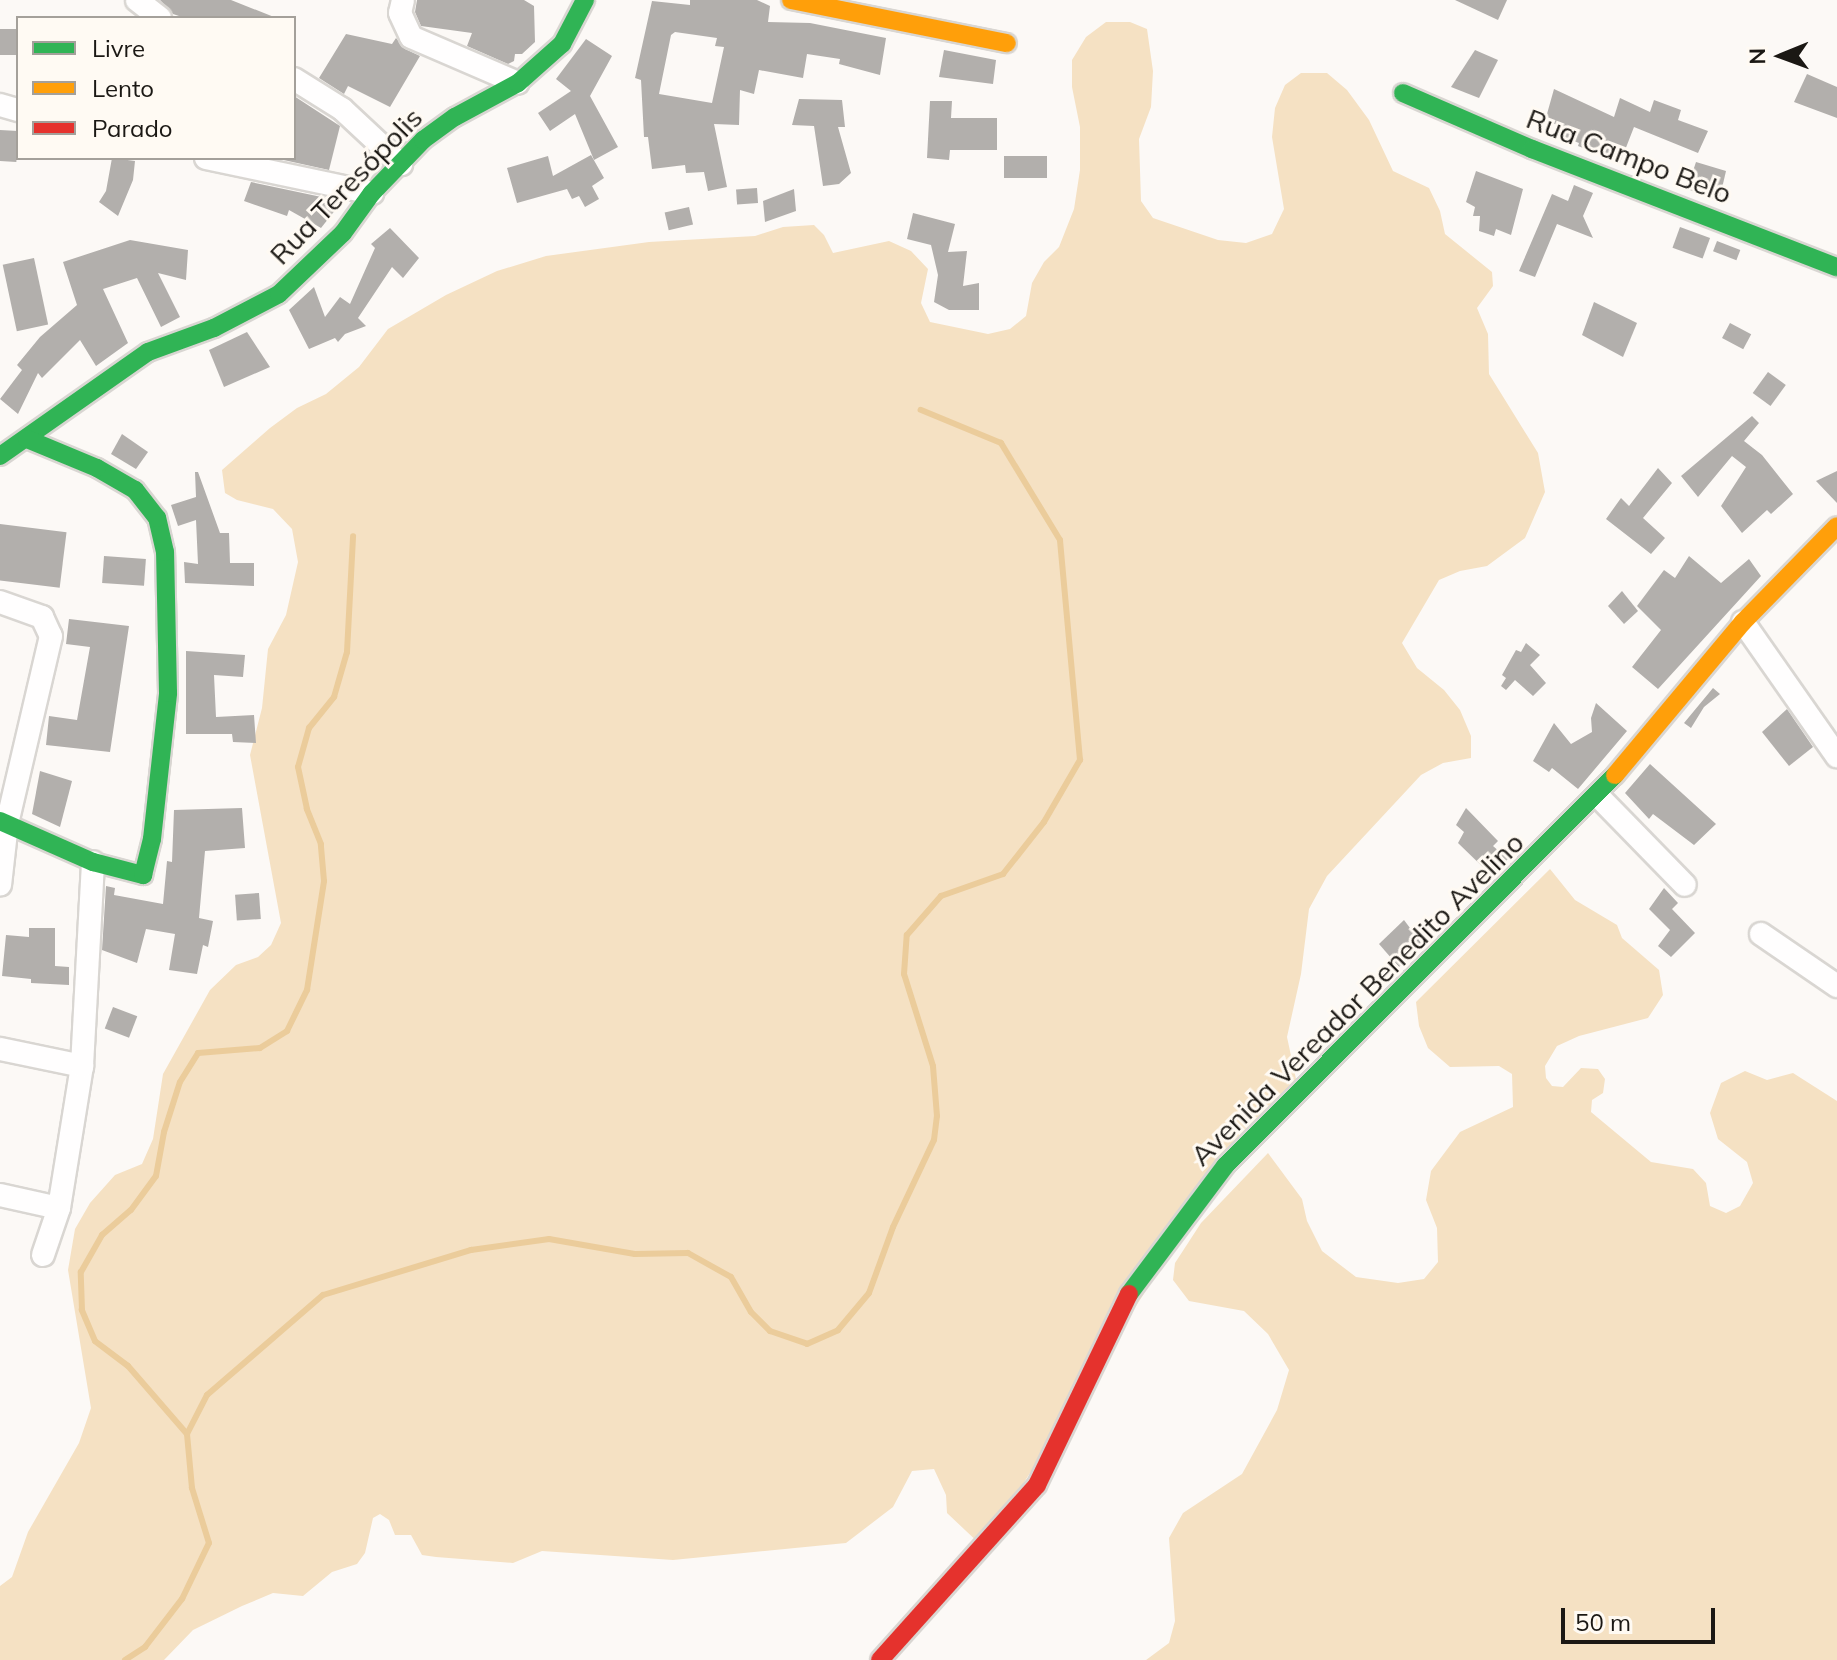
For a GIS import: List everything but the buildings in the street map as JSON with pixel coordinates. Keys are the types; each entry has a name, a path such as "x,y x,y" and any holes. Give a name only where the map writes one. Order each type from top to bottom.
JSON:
{"street":[{"path":"137,0 157,16"},
{"path":"403,0 400,13 411,37 518,83"},
{"name":"Rua Teresópolis","path":"0,455 148,352 214,328 279,294 343,233 372,193 423,140 455,117 518,83 562,44 585,0"},
{"path":"791,0 891,8 1007,43"},
{"path":"296,80 342,109 401,164"},
{"name":"Rua Campo Belo","path":"1403,93 1532,149 1837,267"},
{"path":"215,160 372,193"},
{"path":"3,822 93,862 143,875 152,839 168,693 166,565 157,518 135,490 97,468 27,439"},
{"name":"Avenida Vereador Benedito Avelino","path":"880,1660 1037,1485 1134,1283 1225,1166 1598,796 1743,622 1837,526"},
{"path":"0,602 42,617 51,636 3,822 0,885"},
{"path":"1743,622 1837,756"},
{"path":"1598,796 1685,885"},
{"path":"43,1255 59,1208 82,1066 93,862"},
{"path":"1761,934 1837,986"},
{"path":"0,1049 82,1066"},
{"path":"0,1195 59,1208"}],"shaded area":[{"path":"1106,22 1130,22 1147,29 1153,71 1151,107 1139,139 1141,201 1153,218 1218,240 1246,243 1272,234 1284,209 1272,137 1275,108 1285,85 1301,73 1327,73 1347,90 1369,120 1393,171 1429,188 1440,211 1445,234 1492,272 1493,286 1477,308 1488,334 1489,374 1538,453 1545,492 1525,538 1487,566 1460,571 1439,580 1402,643 1417,668 1444,690 1460,710 1471,736 1471,758 1443,763 1421,775 1327,876 1309,909 1301,974 1287,1037 1299,1093 1225,1166 983,1547 947,1513 946,1495 934,1469 912,1471 893,1507 846,1543 673,1560 542,1551 513,1563 422,1555 411,1535 395,1535 389,1520 380,1514 373,1518 365,1553 357,1564 332,1572 303,1596 273,1593 193,1630 164,1660 0,1660 0,1586 12,1577 28,1532 79,1443 91,1408 68,1270 75,1229 90,1203 115,1175 142,1164 153,1139 163,1074 210,990 236,965 258,957 271,945 281,923 250,755 262,708 268,649 286,615 298,562 292,529 273,509 237,500 225,493 222,470 270,428 297,408 326,394 359,367 388,329 446,295 497,271 546,256 649,242 755,236 783,227 814,225 824,235 833,253 889,241 911,251 928,269 921,303 930,322 988,334 1010,329 1026,316 1032,283 1044,262 1059,247 1074,209 1080,170 1080,127 1072,87 1072,60 1086,37"},
{"path":"1550,869 1575,900 1617,925 1622,938 1659,970 1663,995 1648,1018 1579,1036 1557,1046 1545,1066 1546,1078 1552,1086 1563,1087 1581,1068 1598,1069 1605,1079 1603,1093 1592,1100 1591,1112 1651,1162 1693,1169 1706,1183 1710,1206 1726,1213 1740,1206 1753,1183 1747,1162 1718,1139 1710,1113 1721,1083 1745,1071 1767,1080 1793,1073 1837,1101 1837,1660 1146,1660 1169,1643 1175,1621 1169,1538 1183,1513 1242,1474 1277,1410 1289,1370 1268,1334 1244,1311 1189,1301 1173,1280 1175,1263 1201,1223 1268,1153 1302,1199 1307,1221 1322,1251 1356,1277 1398,1283 1424,1279 1438,1262 1437,1228 1426,1200 1431,1171 1460,1132 1513,1107 1512,1074 1499,1066 1450,1067 1428,1048 1419,1026 1416,1002"}],"waterway":[{"path":"125,1660 145,1647 182,1599 209,1543 192,1488 187,1434 207,1395 323,1295 471,1250 549,1239 635,1254 688,1253 731,1277 751,1312 770,1331 807,1344 838,1330 869,1293 893,1227 934,1140 937,1116 933,1066 904,974 907,935 941,896 1003,874 1044,822 1080,760 1060,540 1001,443 921,410"},
{"path":"187,1434 128,1366 95,1341 82,1310 81,1272 102,1235 131,1210 156,1176 164,1132 180,1082 198,1053 260,1048 287,1031 307,990 324,881 321,844 307,809 298,767 309,728 334,697 347,652 353,536"}],"traffic: fast":[{"path":"0,456 148,352 214,328 279,294 343,233 372,193 423,140 455,117 518,83 562,44 585,0"},
{"path":"1403,93 1532,149 1837,267"},
{"path":"0,821 93,862 143,875 152,839 168,693 165,552 157,518 135,490 97,468 27,439"},
{"path":"1129,1294 1225,1166 1615,775"}],"traffic: slow":[{"path":"791,0 1007,43"},
{"path":"1615,775 1743,622 1837,526"}],"traffic: jam":[{"path":"880,1660 1037,1485 1129,1294"}]}
